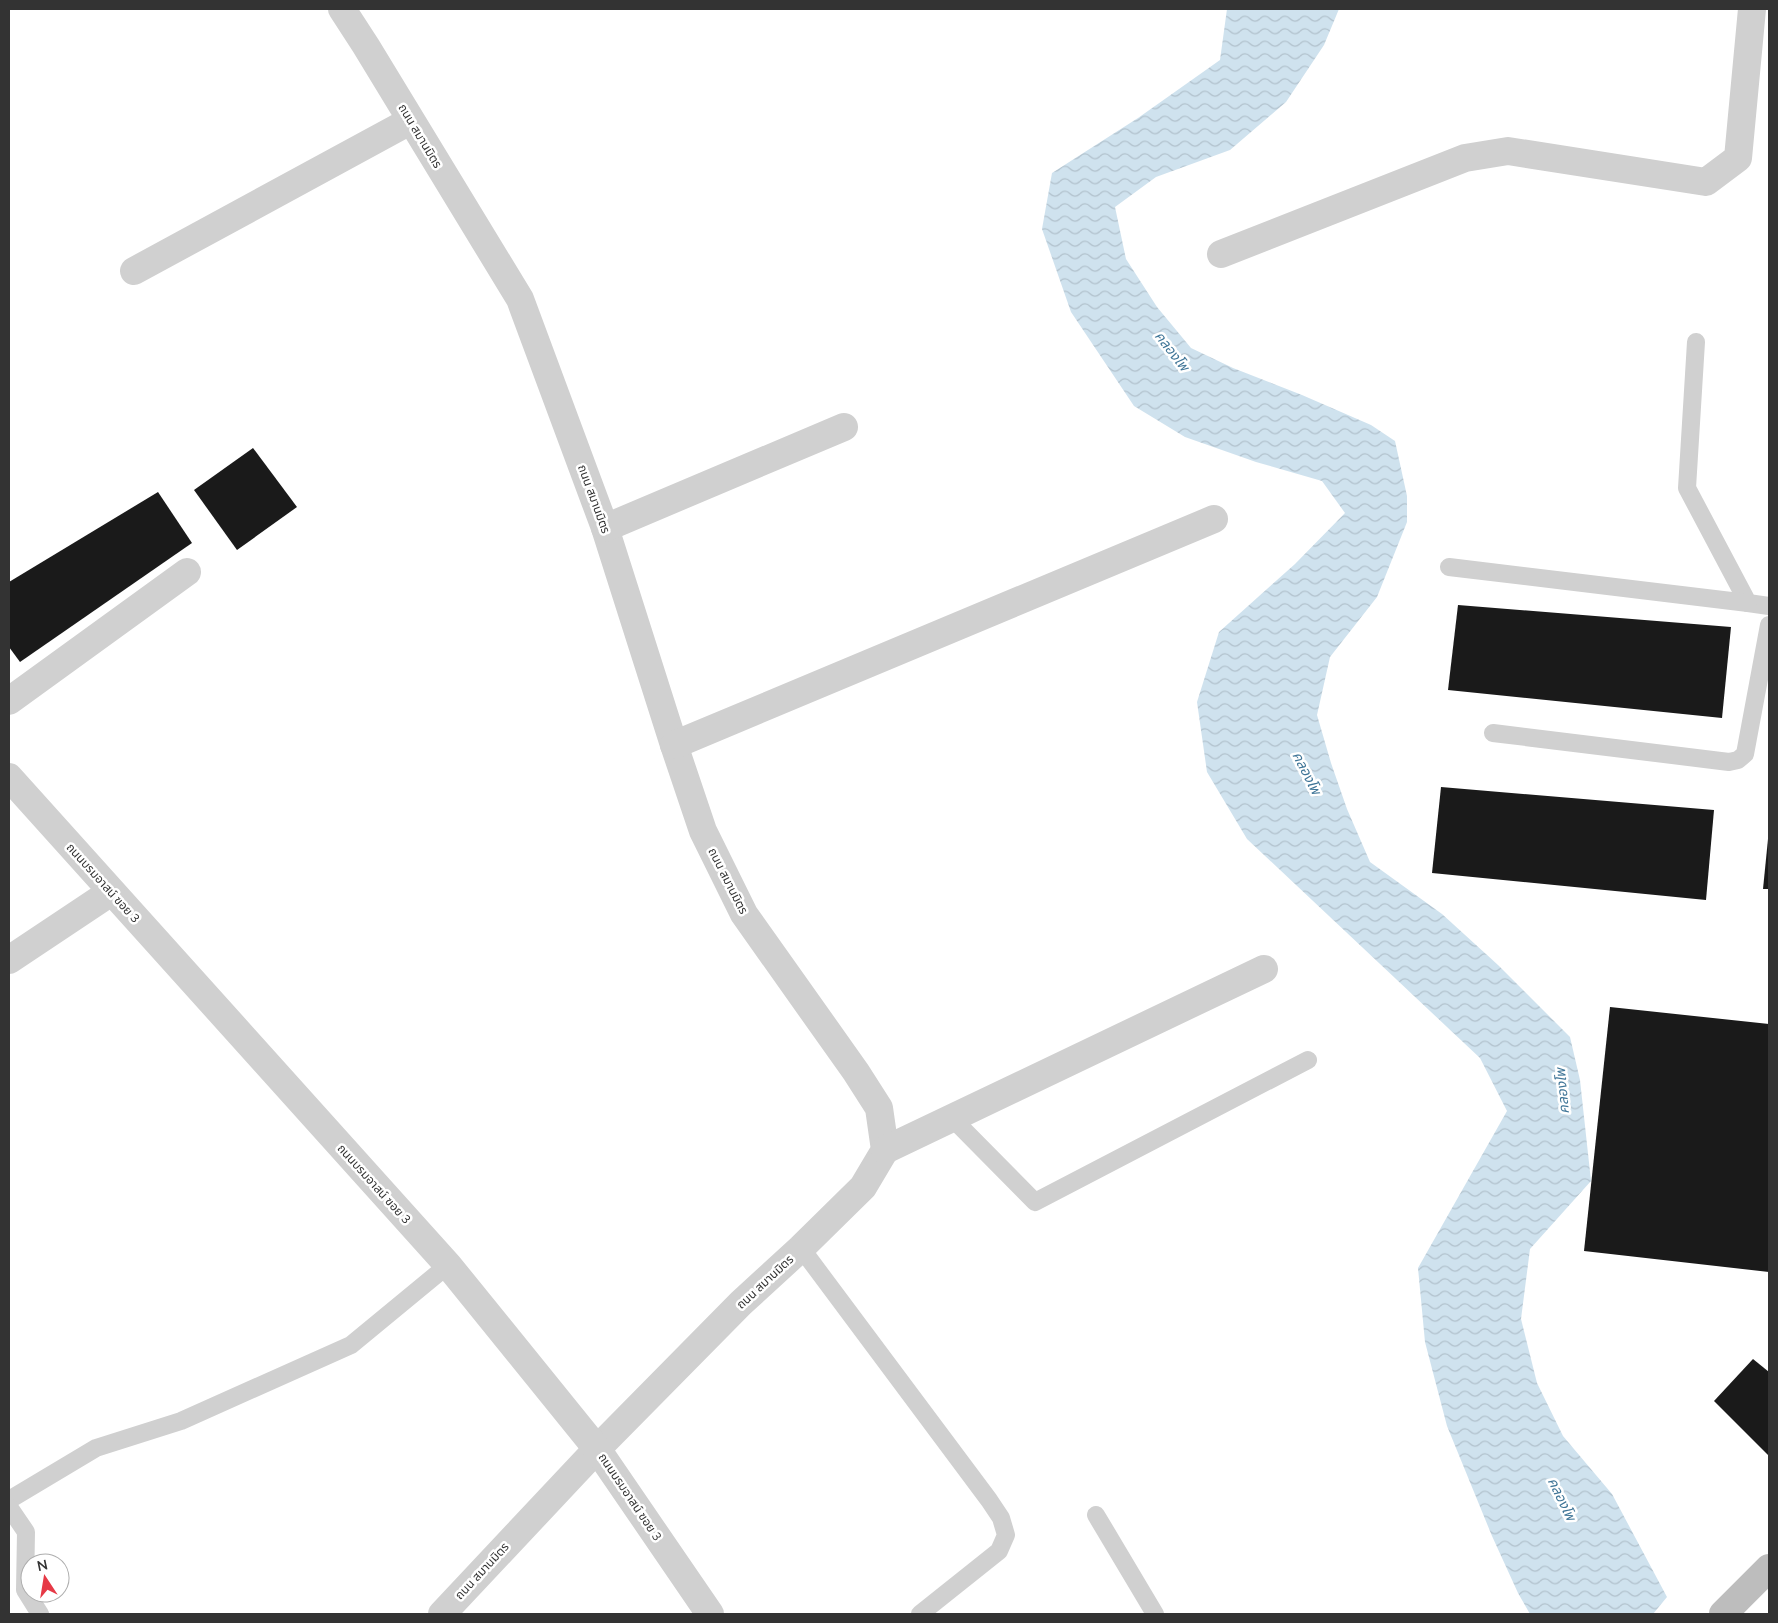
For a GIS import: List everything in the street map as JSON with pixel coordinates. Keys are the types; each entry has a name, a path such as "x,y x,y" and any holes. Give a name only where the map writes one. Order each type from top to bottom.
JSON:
{"main road":[{"path":"1723,1614 1769,1568"}],"street":[{"name":"ถนน สมานมิตร","path":"342,9 520,299 605,528 703,831 744,914 879,1108 884,1150 862,1187 801,1248 741,1303 597,1450 442,1614"},
{"path":"1221,254 1465,158 1508,151 1706,182 1738,158 1752,9"},
{"path":"134,271 410,121"},
{"path":"605,528 844,427"},
{"path":"674,745 1214,519"},
{"path":"9,701 188,572"},
{"name":"ถนนบรมอาสน์ ฃอย 3","path":"9,777 448,1265 597,1450 710,1614"},
{"path":"9,960 111,892"},
{"path":"884,1150 1264,969"}],"lane":[{"path":"1696,342 1687,488 1748,603"},
{"path":"1449,567 1769,606"},
{"path":"1493,733 1729,762 1738,760 1745,754 1769,624"},
{"path":"952,1118 1035,1202 1308,1060"},
{"path":"801,1248 1001,1518 1006,1535 1000,1551 920,1614"},
{"path":"9,1500 96,1448 181,1421 351,1345 448,1265"},
{"path":"9,1507 26,1532 25,1590 40,1614"},
{"path":"1096,1515 1155,1614"}],"water":[{"name":"คลองโพ","path":"1227,9 1339,9 1324,45 1286,102 1230,150 1156,177 1115,207 1126,259 1157,307 1191,348 1233,368 1371,425 1395,441 1407,496 1407,522 1377,597 1330,657 1317,715 1347,809 1370,862 1442,914 1498,965 1570,1037 1580,1080 1591,1181 1530,1249 1521,1319 1537,1383 1563,1436 1612,1494 1667,1597 1653,1614 1530,1614 1518,1593 1492,1536 1447,1426 1425,1342 1418,1268 1507,1111 1480,1058 1247,839 1207,772 1197,702 1219,632 1295,564 1345,513 1322,481 1256,462 1185,437 1134,406 1071,312 1042,229 1052,173 1138,118 1220,60"}],"building":[{"path":"253,448 297,507 237,550 194,490"},
{"path":"158,492 192,543 20,662 9,647 9,582"},
{"path":"1458,605 1731,627 1722,718 1448,690"},
{"path":"1441,787 1714,810 1706,900 1432,873"},
{"path":"1768,839 1769,889 1763,889"},
{"path":"1610,1007 1769,1024 1769,1272 1584,1251"},
{"path":"1753,1359 1769,1372 1769,1456 1714,1401"}]}
